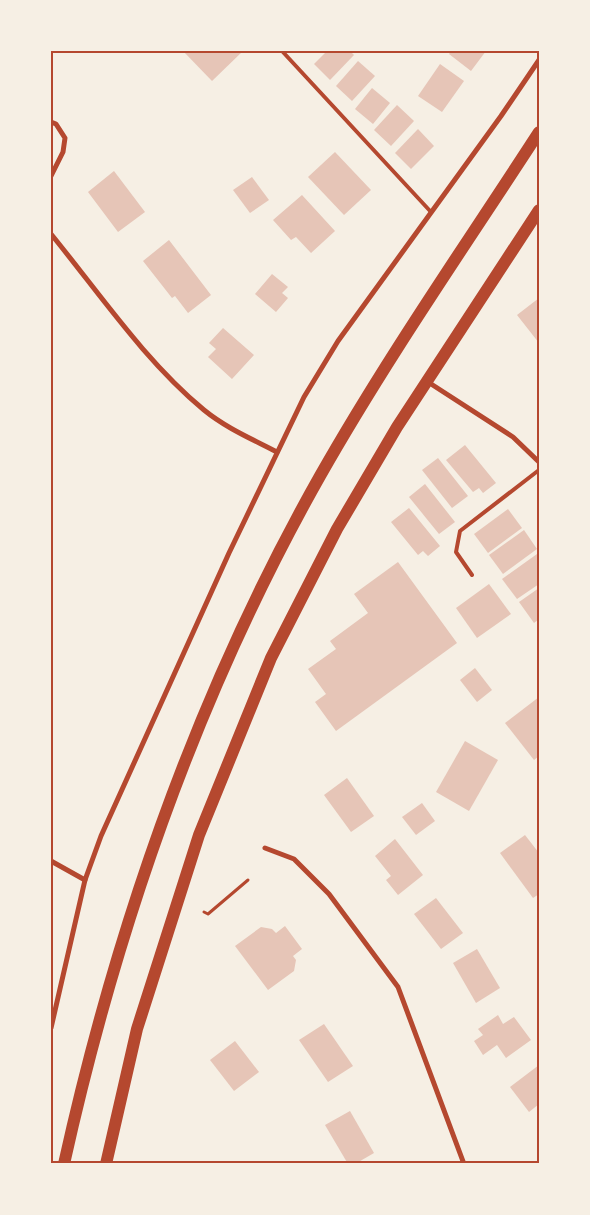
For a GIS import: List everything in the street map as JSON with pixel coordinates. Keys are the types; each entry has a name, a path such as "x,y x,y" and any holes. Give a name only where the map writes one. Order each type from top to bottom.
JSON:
{"main road":[{"path":"64,1164 106,993 139,888 178,781 219,682 268,575 319,478 390,359 539,132"},
{"path":"106,1164 137,1029 199,835 271,658 337,529 426,381 539,210"}],"street":[{"path":"51,1028 85,880 102,836 146,735 304,397 338,341 501,116 539,60"},
{"path":"51,122 56,124 65,138 63,152 51,176"},
{"path":"51,234 160,369 218,420 277,452"},
{"path":"426,381 513,437 539,462"},
{"path":"266,848 294,859 329,894 398,987 464,1164"},
{"path":"51,861 85,880"}],"lane":[{"path":"282,51 431,212"},
{"path":"472,574 456,552 460,531 539,470"}],"path":[{"path":"204,912 208,914 248,880"}],"building":[{"path":"183,51 243,51 212,81"},
{"path":"327,51 350,51 354,55 330,80 314,64"},
{"path":"451,51 486,51 471,71 449,54"},
{"path":"358,61 375,76 352,101 336,86"},
{"path":"440,64 464,81 442,112 418,96"},
{"path":"372,88 390,103 373,124 355,109"},
{"path":"397,105 414,121 391,146 374,130"},
{"path":"418,129 434,146 411,169 395,153"},
{"path":"335,152 371,190 344,215 308,177"},
{"path":"114,171 145,212 118,232 88,192"},
{"path":"252,177 269,200 250,213 233,190"},
{"path":"302,195 335,231 311,253 296,237 291,240 273,220"},
{"path":"169,240 211,295 188,313 175,296 172,298 143,261"},
{"path":"272,274 288,287 282,293 288,298 276,312 255,294"},
{"path":"539,298 539,343 517,315"},
{"path":"223,328 254,355 232,379 208,357 216,349 209,343"},
{"path":"465,445 496,483 483,493 479,488 473,492 446,460"},
{"path":"438,458 468,496 452,508 422,470"},
{"path":"425,484 455,522 439,534 409,497"},
{"path":"409,508 440,546 428,556 423,551 418,555 391,522"},
{"path":"508,509 522,528 488,553 474,534"},
{"path":"524,530 537,549 503,574 489,555"},
{"path":"537,554 539,584 517,599 502,579"},
{"path":"398,562 457,643 336,731 315,702 326,694 308,669 336,649 330,641 368,613 354,594"},
{"path":"489,584 511,614 477,638 456,608"},
{"path":"539,588 539,619 534,623 519,602"},
{"path":"475,668 492,690 477,702 460,680"},
{"path":"539,697 539,756 534,760 505,723"},
{"path":"465,741 498,760 469,811 436,792"},
{"path":"347,778 374,816 351,832 324,795"},
{"path":"422,803 435,821 416,835 402,817"},
{"path":"525,835 539,853 539,894 533,898 500,853"},
{"path":"395,839 423,875 398,895 386,880 391,876 375,856"},
{"path":"436,898 463,933 441,949 414,914"},
{"path":"285,926 302,949 293,956 296,960 294,971 268,990 235,946 261,927 272,929 276,933"},
{"path":"477,949 500,988 476,1003 453,963"},
{"path":"498,1015 503,1024 514,1017 531,1040 506,1058 497,1045 483,1055 474,1041 483,1035 478,1029"},
{"path":"324,1024 353,1066 328,1082 299,1040"},
{"path":"235,1041 259,1072 234,1091 210,1060"},
{"path":"539,1065 539,1104 529,1112 510,1087"},
{"path":"350,1111 374,1153 355,1164 348,1164 325,1125"}]}
